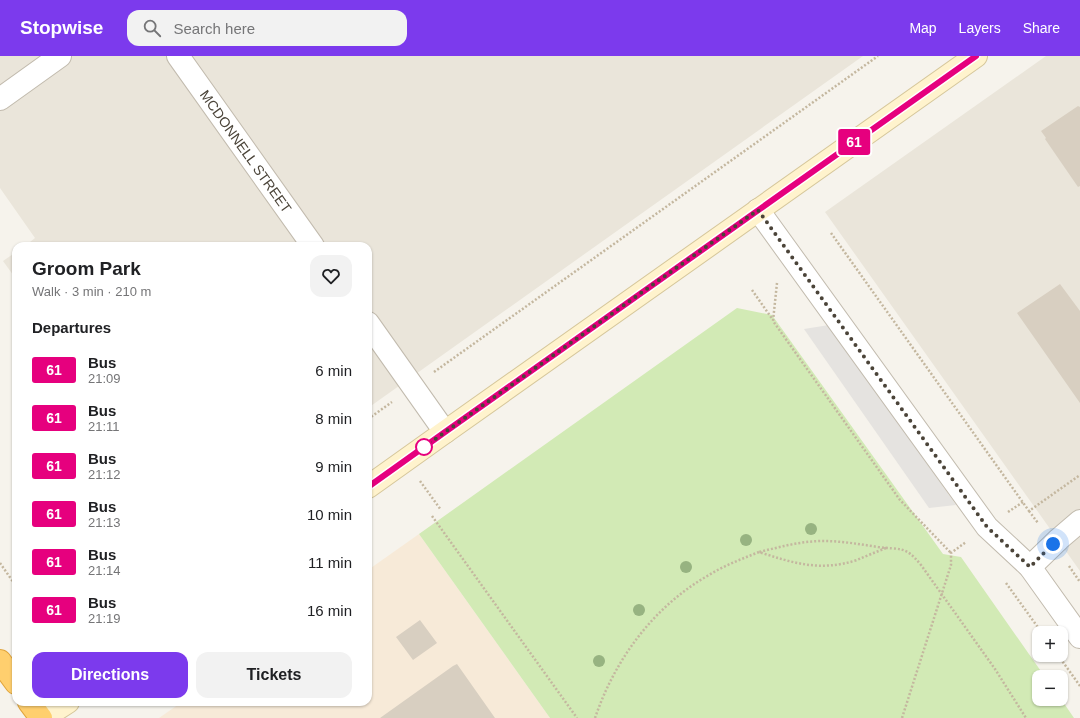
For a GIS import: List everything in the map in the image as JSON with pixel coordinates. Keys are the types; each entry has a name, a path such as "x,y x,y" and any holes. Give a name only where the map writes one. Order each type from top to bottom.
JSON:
{"highway":[{"path":"0,661 12,678"},
{"path":"32,706 42,718"}],"street":[{"path":"0,99 60,56"},
{"name":"MCDONNELL STREET","path":"178,56 310,242"},
{"path":"372,484 976,56"},
{"path":"758,210 987,527 1030,567 1080,637"},
{"path":"372,329 445,432"},
{"path":"1030,567 1080,521"},
{"path":"42,718 62,706"}],"path":[{"path":"413,387 878,56"},
{"path":"831,233 1029,511 1080,475"},
{"path":"773,321 777,279"},
{"path":"752,290 900,500 951,553 951,564 902,718"},
{"path":"406,460 441,510"},
{"path":"432,516 577,718"},
{"path":"595,718 610,681 625,654 642,630 663,608 684,590 733,562 759,552 789,545 822,541 846,542 895,548 903,550 916,559 998,674 1026,718"},
{"path":"951,553 968,541"},
{"path":"759,552 790,562 824,566 856,560 886,548"},
{"path":"0,563 12,580"},
{"path":"1063,662 1080,686"}],"shaded area":[{"path":"0,56 863,56 372,405 372,242 30,242 35,238 0,188"},
{"path":"1046,56 1080,56 1080,571 825,212"},
{"path":"12,255 12,273 3,261"},
{"path":"829,325 956,505 929,508 804,329"},
{"path":"419,534 550,718 159,718 176,706 372,706 372,567"}],"green space":[{"path":"737,308 772,315 943,554 961,557 1032,658 1032,662 1034,662 1040,670 1032,670 1032,706 1066,706 1074,718 550,718 419,534"}],"building":[{"path":"1078,106 1080,107 1080,186 1078,187 1041,131"},
{"path":"1060,284 1080,311 1080,403 1017,313"},
{"path":"420,620 437,643 413,660 396,637"},
{"path":"457,664 495,718 380,718 453,666"}],"bus line":[{"name":"61","path":"372,484 976,56"}],"route":[{"path":"424,447 758,210 987,527 1030,567 1053,544"}]}
